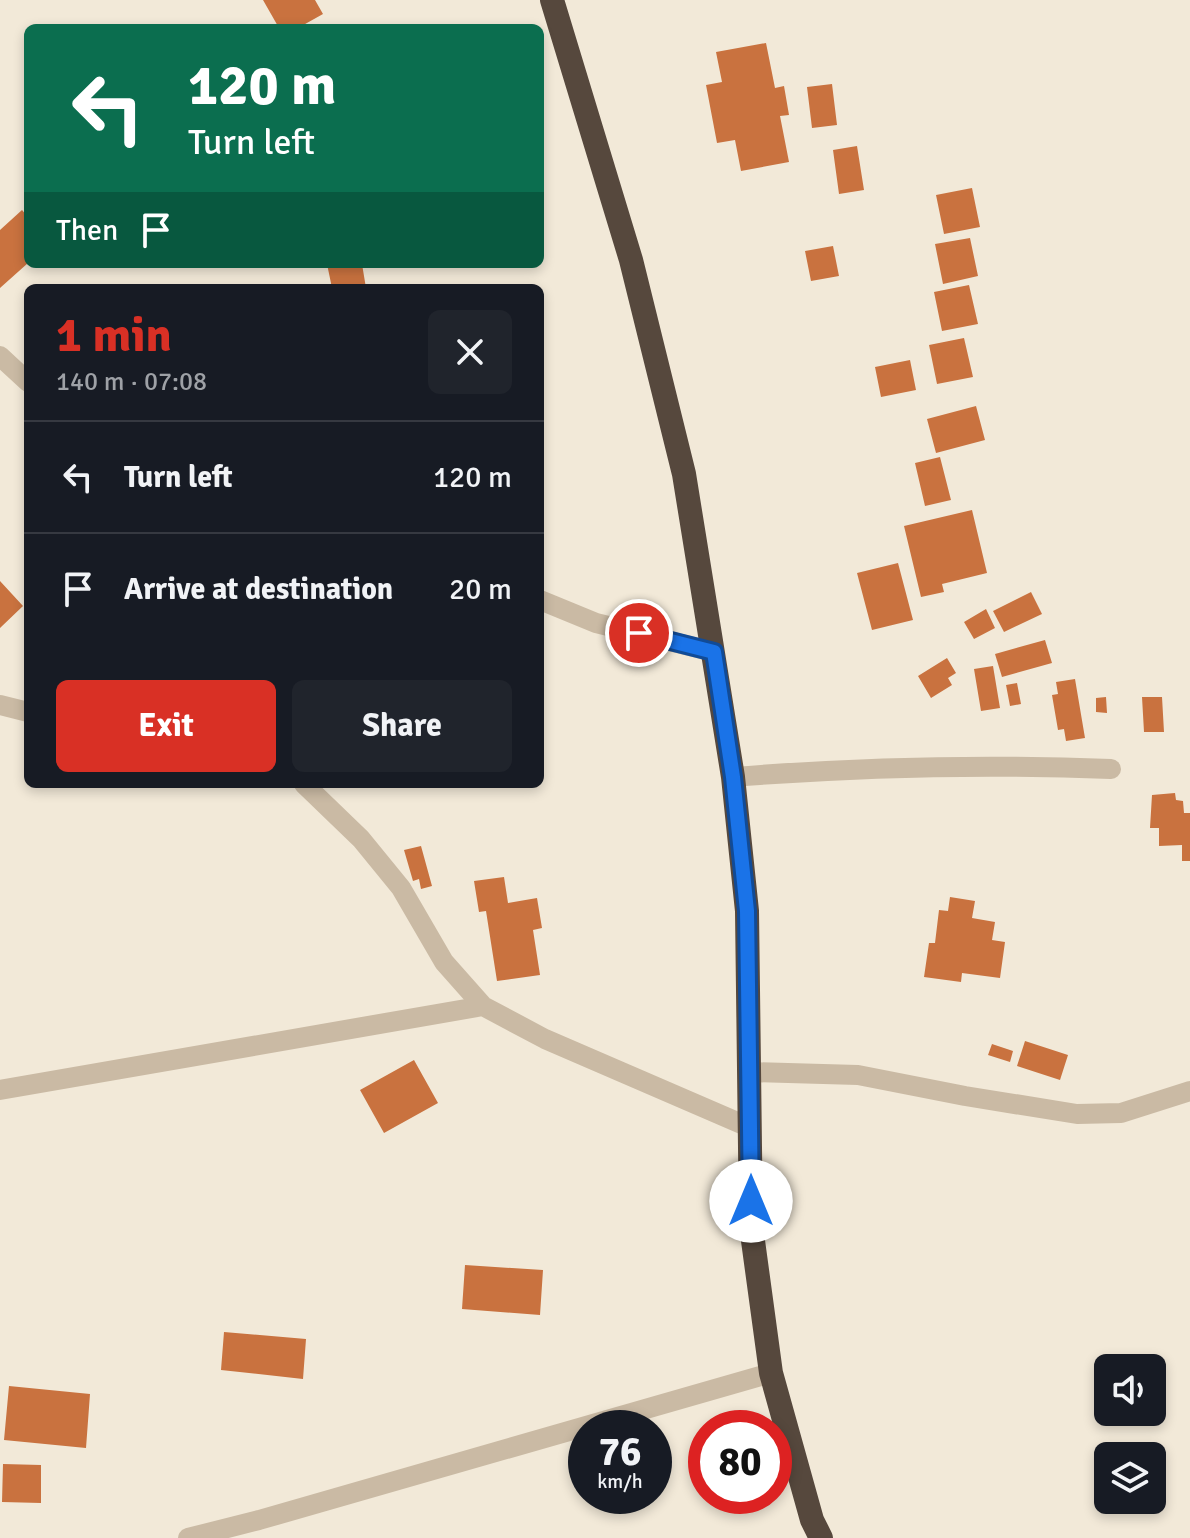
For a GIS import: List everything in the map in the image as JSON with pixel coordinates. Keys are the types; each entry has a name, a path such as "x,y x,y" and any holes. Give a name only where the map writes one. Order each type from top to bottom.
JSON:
{"highway":[{"path":"552,0 631,260 684,474 733,777 747,911 751,1226 771,1373 812,1520 821,1538"}],"street":[{"path":"0,356 24,378"},
{"path":"544,602 596,623 714,652"},
{"path":"0,705 24,711"},
{"path":"733,777 913,767 1111,769"},
{"path":"308,788 361,839 401,888 444,962 483,1006 545,1039 751,1128"},
{"path":"0,1090 483,1006"},
{"path":"750,1072 858,1075 1077,1114 1121,1113 1190,1091"},
{"path":"188,1538 771,1373"}],"building":[{"path":"263,0 315,0 323,14 305,24 277,24"},
{"path":"766,43 775,88 784,86 789,115 780,116 789,162 741,171 735,140 717,143 706,85 722,82 716,52"},
{"path":"832,84 837,125 812,128 807,87"},
{"path":"857,146 864,190 839,194 833,150"},
{"path":"972,188 980,227 944,234 936,195"},
{"path":"22,210 24,212 24,267 0,288 0,230"},
{"path":"970,238 978,276 943,284 935,244"},
{"path":"833,246 839,276 811,281 805,251"},
{"path":"328,268 363,268 365,284 331,284"},
{"path":"969,285 978,324 942,331 934,292"},
{"path":"964,338 973,377 937,384 929,345"},
{"path":"910,360 916,390 881,397 875,367"},
{"path":"976,406 985,440 936,453 927,419"},
{"path":"940,457 951,500 925,506 915,463"},
{"path":"972,510 987,573 942,584 944,592 921,597 904,526"},
{"path":"898,563 913,620 872,630 857,573"},
{"path":"0,581 23,606 0,628"},
{"path":"1031,592 1042,614 1004,632 993,611"},
{"path":"986,609 995,628 974,639 964,622"},
{"path":"1045,640 1052,663 1002,677 995,654"},
{"path":"947,658 956,673 948,678 952,685 931,698 918,676"},
{"path":"993,666 1000,708 981,711 974,669"},
{"path":"1075,679 1085,738 1066,741 1064,729 1058,730 1052,695 1058,694 1056,682"},
{"path":"1017,683 1021,704 1010,706 1006,685"},
{"path":"1106,697 1107,713 1096,712 1096,698"},
{"path":"1142,697 1162,697 1164,732 1144,732"},
{"path":"1175,793 1176,800 1183,801 1184,813 1190,813 1190,861 1182,861 1182,845 1159,846 1159,828 1150,828 1152,795"},
{"path":"421,846 432,886 421,889 419,879 413,881 404,850"},
{"path":"504,877 508,903 537,898 542,928 533,930 540,975 497,981 486,911 479,912 474,881"},
{"path":"950,897 975,901 972,918 995,922 992,940 1005,942 1000,978 962,973 961,982 924,977 929,943 935,943 939,910 948,911"},
{"path":"1025,1041 1068,1055 1060,1080 1017,1066"},
{"path":"992,1044 1013,1051 1010,1062 988,1055"},
{"path":"414,1060 438,1103 384,1133 360,1090"},
{"path":"465,1265 543,1270 540,1315 462,1309"},
{"path":"224,1332 306,1339 303,1379 221,1370"},
{"path":"9,1386 90,1394 86,1448 4,1440"},
{"path":"3,1464 41,1465 41,1503 2,1502"}],"route":[{"path":"639,633 714,652 733,777 747,911 751,1201"}]}
